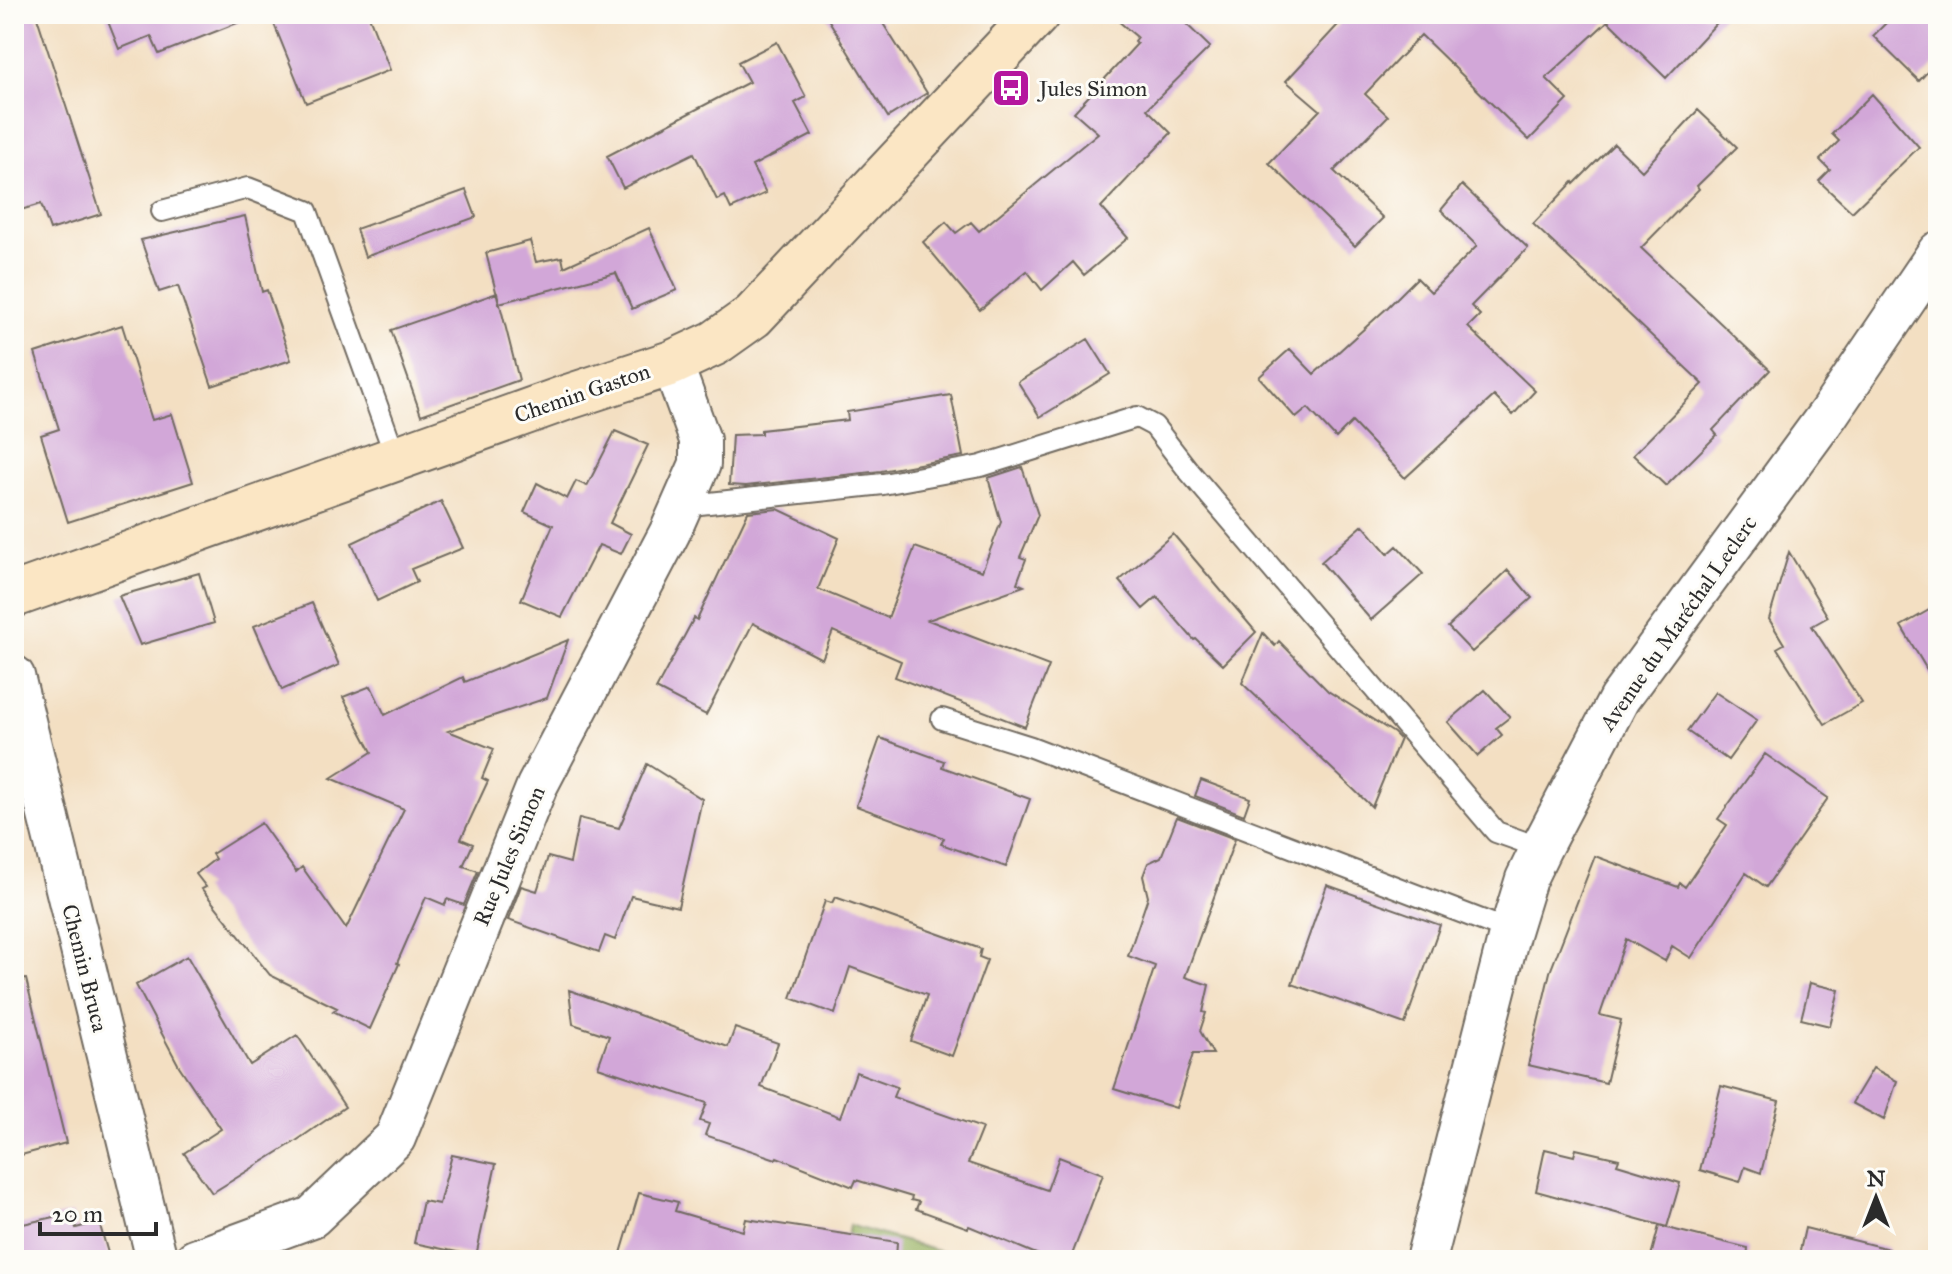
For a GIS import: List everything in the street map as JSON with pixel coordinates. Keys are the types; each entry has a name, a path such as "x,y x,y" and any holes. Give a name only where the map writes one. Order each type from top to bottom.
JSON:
{"street":[{"name":"Chemin Gaston","path":"14,595 565,398 672,363 715,343 753,316 1037,14"},
{"name":"Avenue du Maréchal Leclerc","path":"1426,1260 1526,879 1597,737 1619,699 1829,413 1938,252"},
{"name":"Rue Jules Simon","path":"195,1260 312,1217 395,1138 537,786 670,532 700,464 700,440 672,363"},
{"name":"Chemin Bruca","path":"14,676 157,1260"}],"lane":[{"path":"162,211 248,188 307,211 396,458"},
{"path":"682,506 883,484 981,466 1137,417 1154,426 1496,832 1541,848"},
{"path":"942,719 1031,747 1510,931"}],"green space":[{"path":"849,1225 968,1260 844,1260"}],"building":[{"path":"14,14 36,14 101,214 50,230 41,204 14,212"},
{"path":"105,14 255,16 159,54 151,36 119,49"},
{"path":"270,14 368,14 390,70 306,103"},
{"path":"825,14 877,14 927,93 888,117"},
{"path":"1110,14 1176,14 1210,47 1147,109 1171,133 1101,207 1128,238 1084,275 1073,262 1042,290 1027,271 980,310 923,242 946,222 956,233 971,222 979,231 1098,133 1074,112 1137,44 1134,41 1137,37"},
{"path":"1348,14 1725,14 1666,78 1608,21 1546,78 1568,100 1529,140 1421,35 1365,94 1388,116 1334,171 1383,218 1355,246 1269,163 1320,110 1286,81"},
{"path":"1895,14 1938,14 1938,60 1919,81 1873,36"},
{"path":"777,42 806,97 795,103 812,135 752,166 766,193 731,209 725,196 717,200 694,153 623,188 607,156 749,82 738,62"},
{"path":"1872,94 1919,147 1852,212 1819,181 1830,170 1820,160 1839,141 1832,134"},
{"path":"1698,110 1737,147 1641,248 1770,370 1713,430 1717,435 1666,486 1633,455 1703,384 1533,224 1614,144 1642,171"},
{"path":"1462,185 1528,248 1471,306 1480,315 1468,327 1535,391 1513,415 1494,396 1405,478 1352,422 1336,438 1308,408 1296,418 1259,377 1290,349 1314,374 1417,278 1431,292 1477,246 1441,210"},
{"path":"466,190 476,217 365,257 356,229"},
{"path":"245,216 262,292 267,290 291,360 212,386 178,286 159,292 141,240"},
{"path":"649,228 677,290 632,309 616,273 499,303 486,253 530,241 536,262 562,257 564,267"},
{"path":"497,293 519,380 421,415 391,330"},
{"path":"122,325 152,420 172,414 193,482 68,522 41,435 59,429 35,353"},
{"path":"1088,339 1110,374 1040,417 1018,382"},
{"path":"951,395 963,456 881,471 746,486 729,485 732,435 761,434 761,430 848,420 847,412"},
{"path":"615,431 648,445 610,523 631,534 621,554 599,545 562,617 521,600 553,525 524,512 537,483 567,499 576,481 587,486"},
{"path":"1022,467 1038,515 1020,557 1026,559 1017,583 1024,586 928,620 1049,666 1025,727 895,677 901,661 833,631 822,659 753,623 706,715 656,689 694,618 697,620 748,512 778,509 839,538 818,589 888,618 915,547 982,571 1001,522 988,478"},
{"path":"441,501 463,548 411,569 417,582 377,601 352,543"},
{"path":"1363,525 1388,554 1397,546 1423,574 1371,620 1321,562"},
{"path":"1173,534 1256,632 1223,665 1194,640 1157,597 1143,609 1119,581"},
{"path":"1789,552 1828,617 1812,626 1862,703 1825,724 1777,648 1784,644 1769,619"},
{"path":"1508,570 1532,598 1472,652 1448,627"},
{"path":"199,573 214,623 140,645 119,596"},
{"path":"312,603 339,665 282,690 254,626"},
{"path":"1938,605 1938,688 1901,626"},
{"path":"1263,633 1275,646 1279,641 1328,691 1400,739 1372,807 1242,683"},
{"path":"568,640 547,698 448,731 494,749 482,778 488,781 461,839 473,844 463,866 478,871 464,905 447,899 445,905 426,897 370,1029 333,1011 337,1008 270,975 202,889 206,887 196,874 215,859 212,854 261,823 296,872 302,867 346,929 404,809 331,778 372,752 343,697 371,686 385,715 463,677 465,682"},
{"path":"1485,690 1510,717 1496,728 1502,735 1478,756 1448,722"},
{"path":"1715,692 1757,720 1728,760 1687,731"},
{"path":"880,738 944,761 942,767 1030,799 1006,867 941,844 944,838 856,806"},
{"path":"1765,754 1828,798 1766,887 1746,873 1691,958 1672,946 1665,961 1626,939 1600,1015 1621,1020 1606,1083 1528,1065 1550,972 1595,856 1685,887 1727,825 1718,819"},
{"path":"647,764 702,799 678,907 631,896 615,940 605,936 599,952 508,920 521,886 537,891 548,857 570,863 579,818 619,828"},
{"path":"1201,780 1250,798 1244,815 1195,796"},
{"path":"1177,817 1235,839 1185,977 1209,985 1203,1012 1206,1013 1200,1031 1213,1054 1193,1054 1176,1108 1114,1089 1155,966 1128,956 1148,897 1143,876 1148,863 1161,857"},
{"path":"1327,885 1440,925 1405,1024 1292,984"},
{"path":"835,897 981,949 979,957 987,960 952,1056 911,1041 927,995 850,967 835,1014 791,998 825,901 832,903"},
{"path":"187,956 250,1065 297,1035 345,1107 212,1193 184,1153 221,1129 179,1066 136,985"},
{"path":"26,979 66,1143 14,1157 14,980"},
{"path":"1810,983 1839,990 1830,1026 1801,1019"},
{"path":"569,990 728,1047 735,1028 778,1043 761,1087 840,1117 856,1072 897,1087 893,1097 982,1128 968,1163 1047,1190 1059,1157 1103,1174 1070,1260 1052,1260 969,1226 916,1209 919,1202 911,1200 912,1197 856,1180 853,1187 777,1157 705,1135 709,1124 700,1121 707,1103 598,1067 609,1036 573,1024"},
{"path":"1873,1068 1897,1081 1884,1120 1852,1103"},
{"path":"1721,1086 1779,1101 1761,1173 1745,1167 1740,1182 1700,1170"},
{"path":"1545,1149 1574,1156 1576,1149 1619,1159 1617,1164 1680,1183 1667,1227 1536,1191"},
{"path":"452,1155 496,1164 476,1256 414,1243 423,1201 439,1204"},
{"path":"639,1193 678,1202 675,1211 743,1231 746,1219 897,1242 896,1260 619,1260"},
{"path":"72,1213 76,1228 99,1222 110,1260 14,1260 14,1226"},
{"path":"1659,1226 1748,1248 1747,1260 1650,1260"},
{"path":"1805,1228 1889,1249 1888,1260 1798,1260"}],"place":[{"name":"Jules Simon","path":"1011,88"}]}
